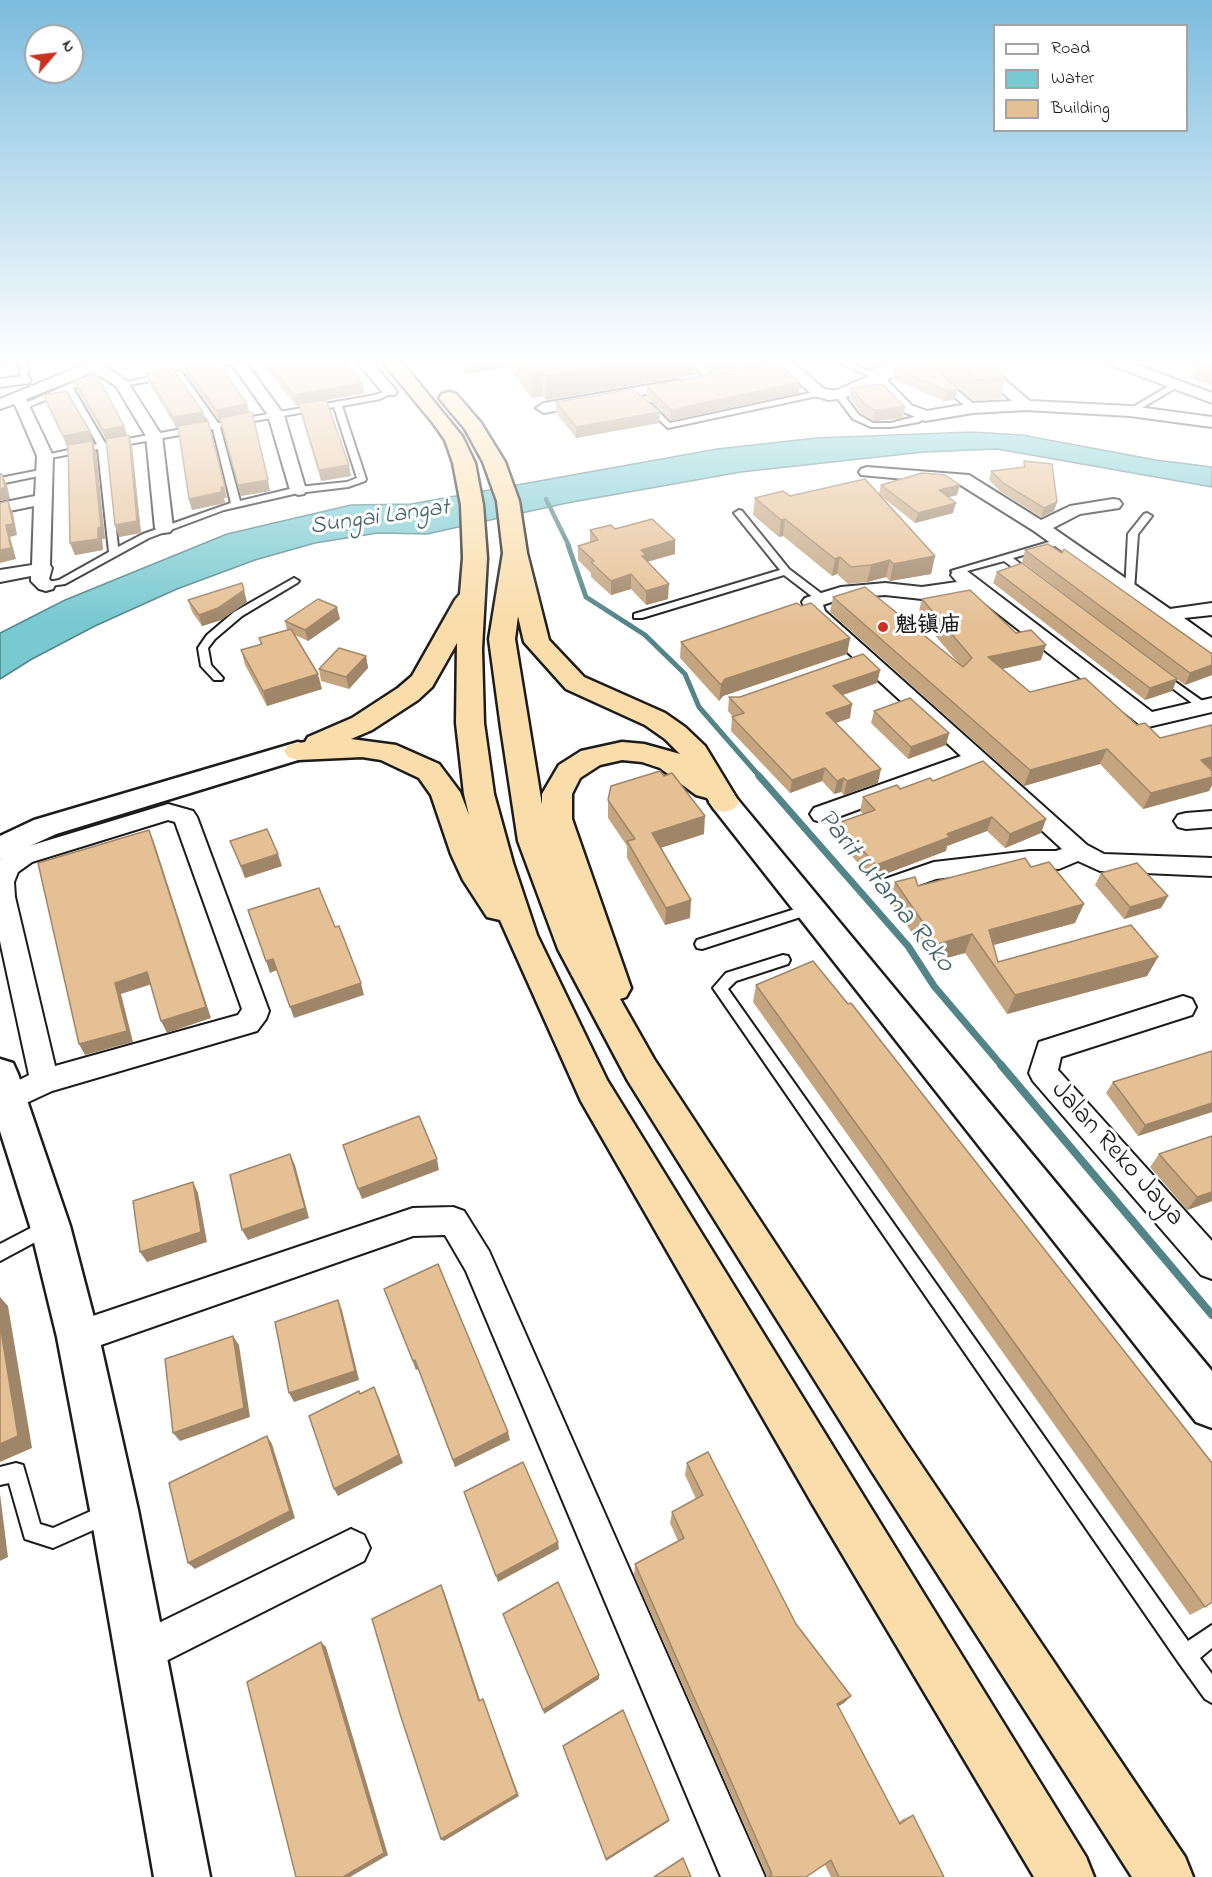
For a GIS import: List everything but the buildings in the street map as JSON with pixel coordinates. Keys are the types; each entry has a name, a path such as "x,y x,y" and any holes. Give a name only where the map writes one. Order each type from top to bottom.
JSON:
{"highway":[{"path":"458,448 464,463 472,505 475,572 469,660 470,723 478,794 497,864 521,935 594,1090 830,1488 1066,1877"},
{"path":"486,448 494,462 508,501 515,553 537,642 575,683 655,719 675,733 695,753 724,802"},
{"path":"515,553 502,639 533,841 575,949 641,1070 887,1454 1166,1877"},
{"path":"297,751 362,724 408,694 423,681 475,572"},
{"path":"297,751 362,748 386,751 429,771 445,792 466,854 479,880 495,906 521,935"},
{"path":"641,1070 557,819 557,794 569,772 591,758 622,751 644,753 670,761 724,802"}],"street":[{"path":"0,576 44,576 45,464 38,448"},
{"path":"155,448 164,528"},
{"path":"286,448 298,490"},
{"path":"867,472 963,479 1040,526 1059,542 1212,647"},
{"path":"0,508 45,499"},
{"path":"1040,526 1076,510 1113,504"},
{"path":"956,571 1149,720 1208,706"},
{"path":"973,585 922,593 885,589 841,593 812,602 816,613 1079,851 1100,862 1212,867"},
{"path":"1164,615 1212,609"},
{"path":"842,664 865,657"},
{"path":"0,849 45,826 297,751"},
{"path":"822,814 977,758"},
{"path":"724,802 1212,1406"},
{"path":"13,1089 247,1023 256,1011 185,817 168,812 24,856 7,867 2,882 13,1089 78,1337 114,1510 182,1877"},
{"path":"1186,821 1212,819"},
{"path":"888,887 934,871 1030,859 1059,860 1079,851"},
{"name":"Jalan Reko Jaya","path":"1183,1007 1049,1050 1043,1073 1212,1264"},
{"path":"78,1337 412,1222 453,1221 478,1262 743,1877"},
{"path":"140,1653 351,1548"}],"lane":[{"path":"0,481 94,448"},
{"path":"102,448 114,552"},
{"path":"222,448 236,504"},
{"path":"44,576 62,582 114,552 164,528 236,504 298,490 348,484 362,479 352,448"},
{"path":"739,513 786,571 822,599"},
{"path":"1129,590 1133,534 1147,516"},
{"path":"956,571 1059,542"},
{"path":"1005,557 1043,586"},
{"path":"638,615 786,571"},
{"path":"218,678 206,666 204,657 203,648 211,637 238,614 294,581"},
{"path":"1147,664 1208,706"},
{"path":"702,944 811,909"},
{"path":"783,960 731,977 720,988 1212,1692"},
{"path":"0,1253 50,1226"},
{"path":"0,1476 16,1472 32,1532 53,1538 114,1510"},
{"path":"1186,1656 1212,1635"}],"water":[{"name":"Sungai Langat","path":"1090,448 1156,460 1212,467 1212,487 997,449 924,452 741,472 567,503 427,534 378,533 315,543 255,560 177,589 95,626 32,659 0,679 0,633 65,600 227,534 351,505 411,504 717,449"}],"waterway":[{"name":"Parit Utama Reko","path":"546,499 569,546"},
{"name":"Parit Utama Reko","path":"568,545 586,597 645,635 685,674 699,707 761,778"},
{"name":"Parit Utama Reko","path":"759,776 908,946 934,986 1002,1066"},
{"name":"Parit Utama Reko","path":"1001,1065 1212,1315"}],"place":[{"name":"魁镇庙","path":"883,627"}]}
